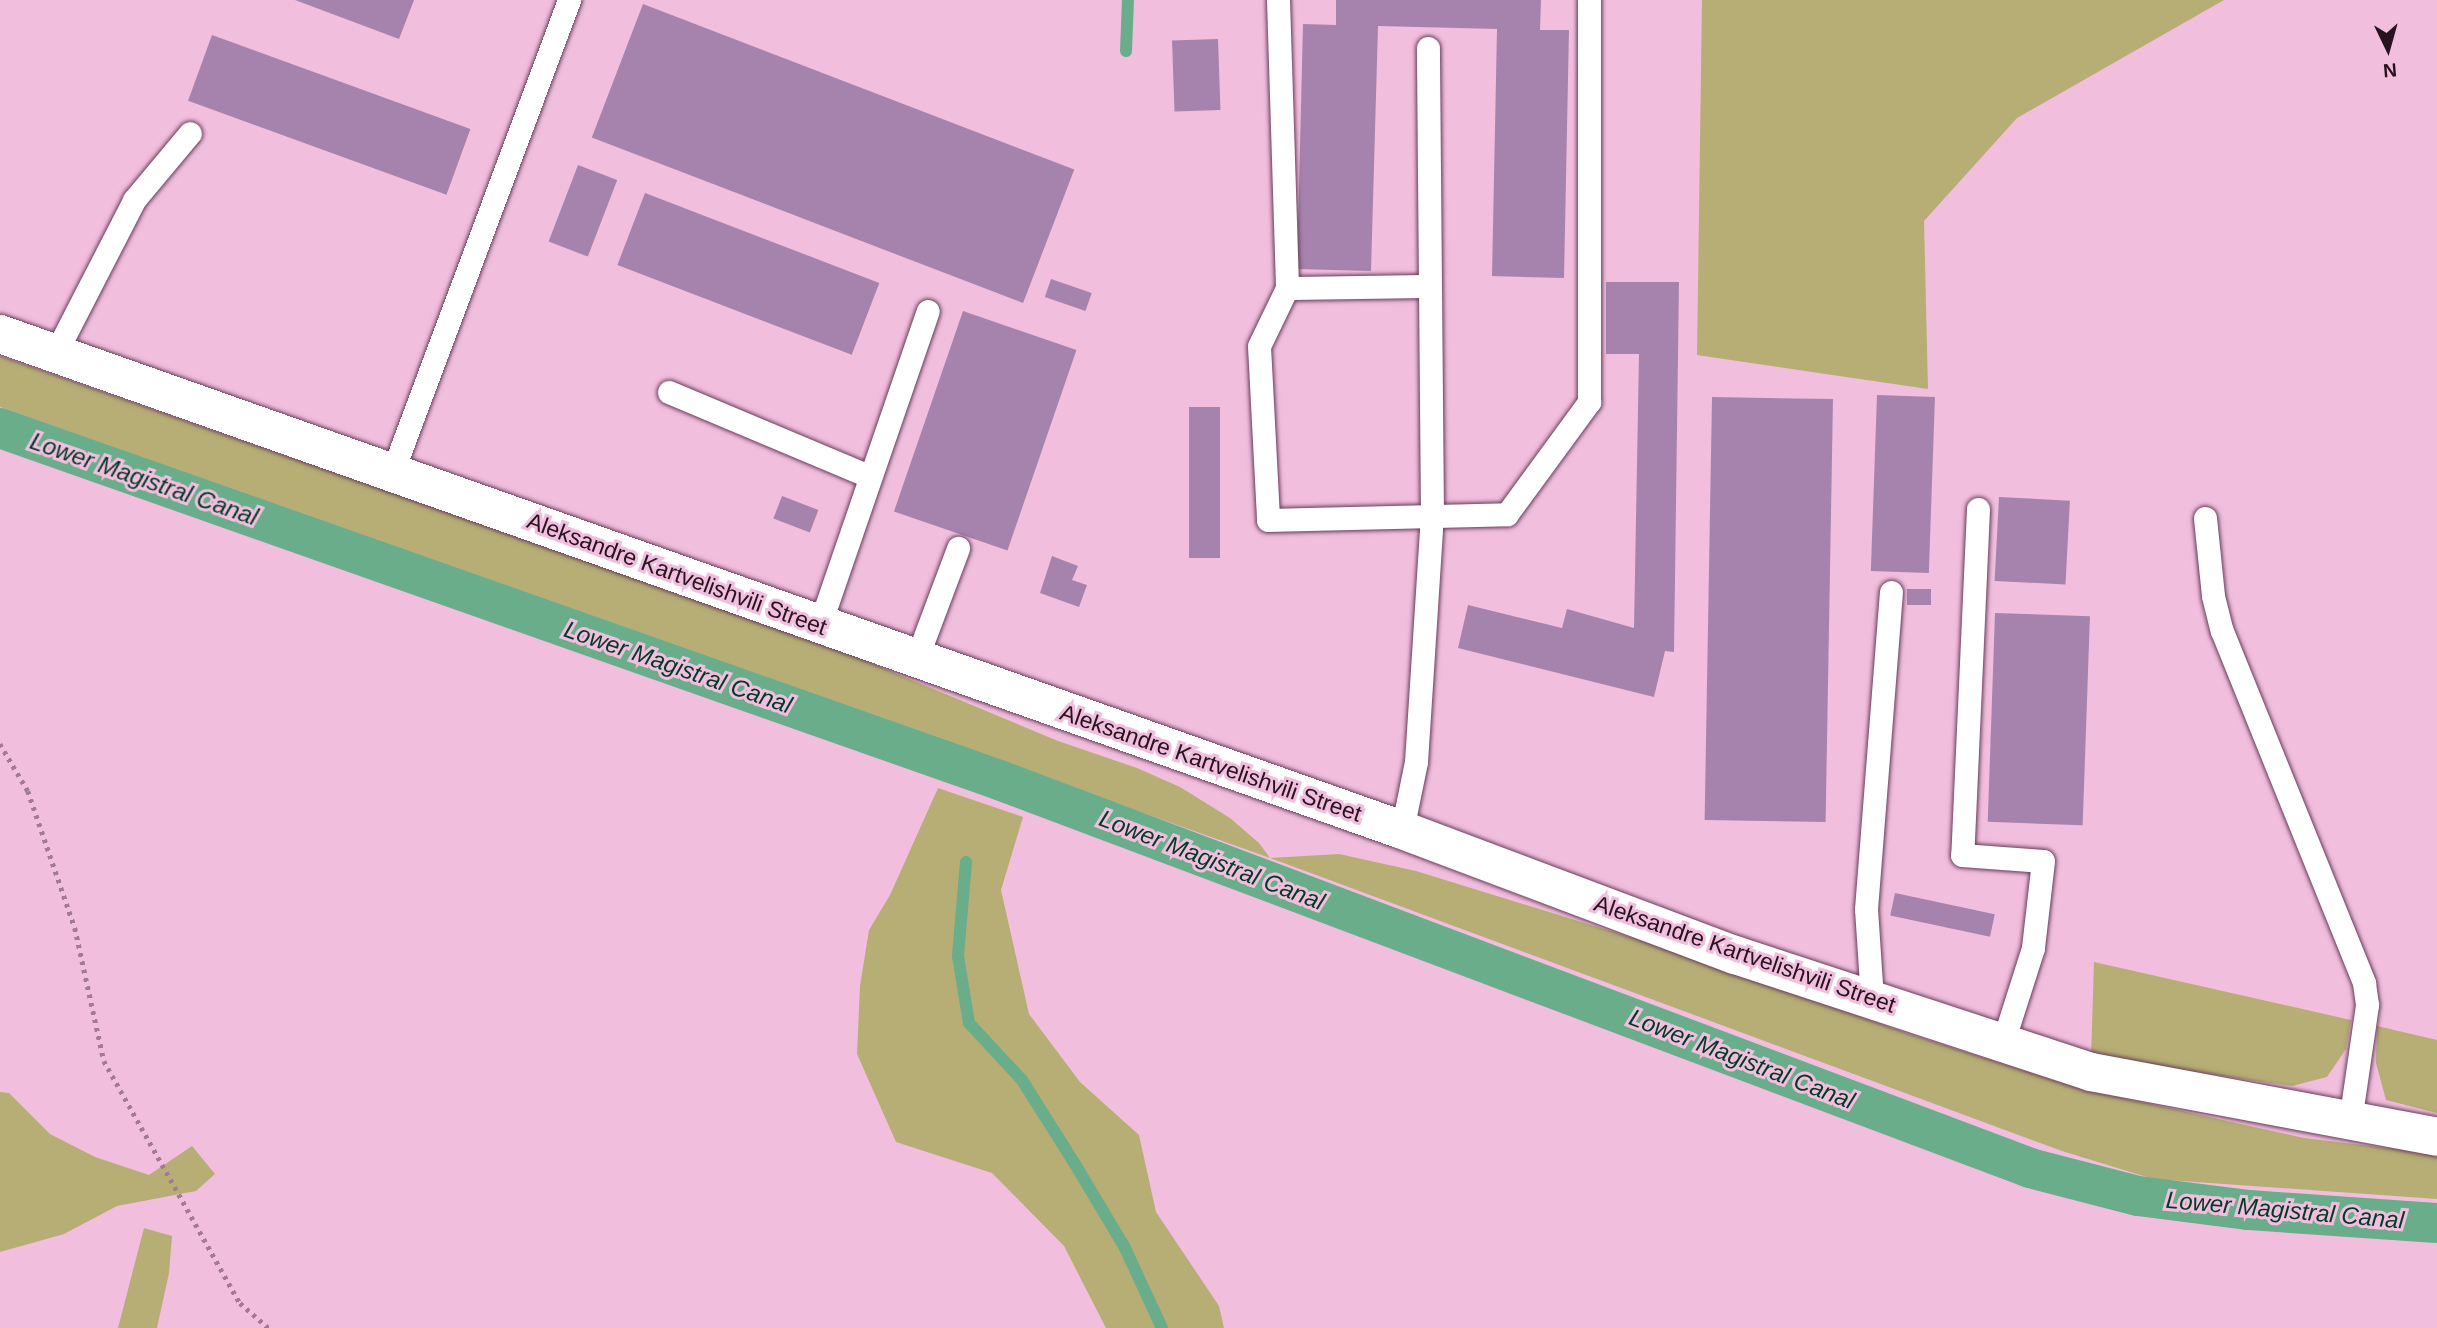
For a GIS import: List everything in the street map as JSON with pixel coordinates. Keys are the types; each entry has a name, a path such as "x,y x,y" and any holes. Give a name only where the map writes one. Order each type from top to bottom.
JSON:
{"street":[{"name":"Aleksandre Kartvelishvili Street","path":"0,334 1402,830 1735,955 2091,1072 2437,1137"}],"lane":[{"path":"392,473 569,0"},
{"path":"1278,0 1287,288 1259,346 1268,520 1507,514 1590,402 1590,0"},
{"path":"1402,830 1416,762 1432,516 1428,48"},
{"path":"55,354 134,200 190,133"},
{"path":"1287,288 1430,286"},
{"path":"820,624 928,311"},
{"path":"669,392 869,476"},
{"path":"1978,509 1962,855 2043,861 2033,948 2003,1042"},
{"path":"2206,518 2213,596 2222,631 2364,983 2367,1005 2350,1122"},
{"path":"916,660 958,548"},
{"path":"1872,999 1866,909 1891,592"}],"path":[{"path":"0,744 28,792 75,928 104,1061 240,1303 269,1328"}],"shaded area":[{"path":"1702,0 2224,0 2017,118 1924,221 1928,389 1697,355"},
{"path":"0,356 830,646 1058,741 1137,768 1180,787 1230,818 1259,843 1270,858 0,407"},
{"path":"938,788 1023,817 1001,890 1029,1014 1080,1082 1139,1135 1156,1212 1219,1306 1224,1328 1106,1328 1064,1246 992,1173 896,1142 857,1054 860,986 869,930 890,895"},
{"path":"1339,854 1416,871 1675,951 1909,1034 2079,1088 2304,1138 2437,1154 2437,1199 2153,1179 2062,1151 1270,858"},
{"path":"2094,962 2351,1020 2346,1049 2327,1077 2292,1086 2091,1057"},
{"path":"2377,1026 2437,1040 2437,1113 2386,1100 2376,1063"},
{"path":"0,1092 9,1093 50,1134 95,1157 149,1175 192,1146 215,1174 196,1191 117,1206 64,1234 0,1252"},
{"path":"144,1228 172,1236 169,1273 157,1328 118,1328"}],"building":[{"path":"295,0 414,0 399,39"},
{"path":"1336,0 1541,0 1540,30 1569,30 1564,278 1492,276 1497,29 1378,26 1371,271 1297,269 1303,24 1336,25"},
{"path":"643,4 1074,170 1023,303 592,138"},
{"path":"212,35 470,129 446,195 188,101"},
{"path":"1218,39 1220,110 1175,112 1172,41"},
{"path":"578,165 617,180 588,257 549,242"},
{"path":"645,193 879,283 852,355 617,265"},
{"path":"1051,279 1092,293 1085,311 1045,297"},
{"path":"1606,282 1679,282 1674,652 1665,651 1654,697 1458,648 1468,605 1562,628 1567,609 1634,628 1639,354 1606,354"},
{"path":"963,311 1076,350 1007,551 894,511"},
{"path":"1877,395 1935,397 1929,573 1871,571"},
{"path":"1712,397 1833,399 1826,822 1705,820"},
{"path":"1189,407 1220,407 1220,558 1189,558"},
{"path":"782,496 818,510 810,532 773,518"},
{"path":"1999,497 2070,501 2066,585 1995,581"},
{"path":"1052,556 1078,566 1072,580 1087,585 1079,607 1040,593"},
{"path":"1907,589 1931,589 1931,605 1907,605"},
{"path":"1995,613 2090,616 2083,825 1988,822"},
{"path":"1895,893 1995,914 1990,937 1890,915"}],"waterway":[{"path":"1126,51 1128,0"},
{"name":"Lower Magistral Canal","path":"0,428 999,780 2030,1168 2138,1196 2249,1210 2437,1223"},
{"path":"966,862 958,956 969,1023 1022,1080 1125,1248 1162,1328"}]}
